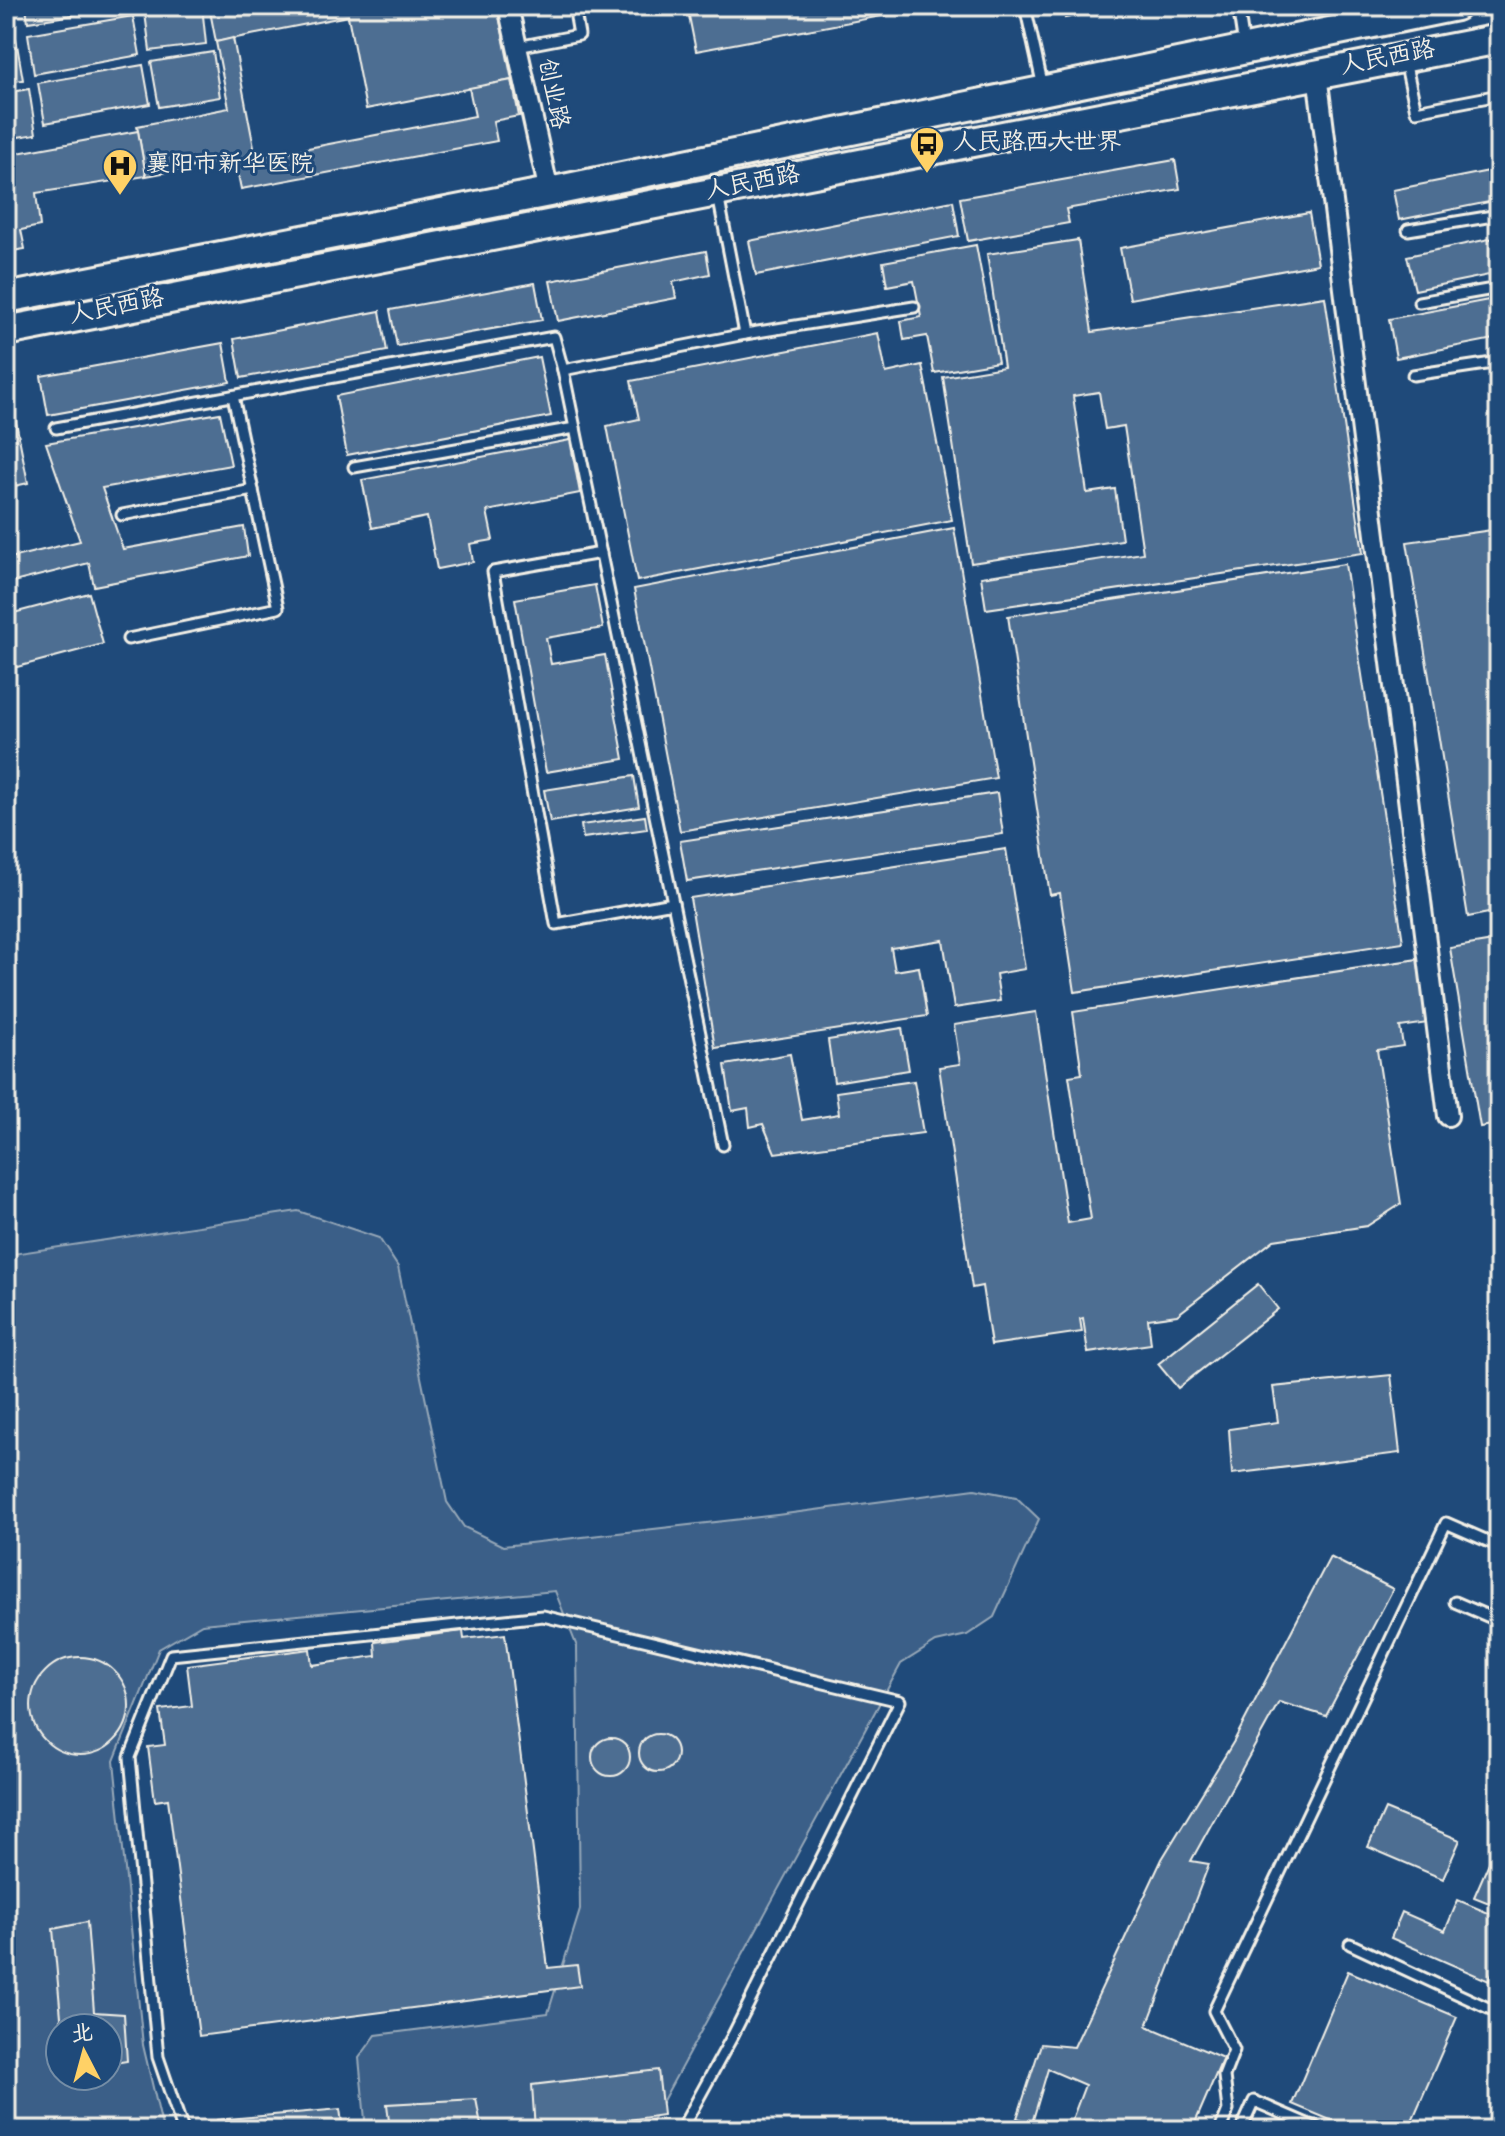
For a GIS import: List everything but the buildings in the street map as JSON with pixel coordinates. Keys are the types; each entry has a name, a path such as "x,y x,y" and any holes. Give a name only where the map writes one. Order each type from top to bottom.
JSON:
{"main road":[{"name":"人民西路","path":"6,298 549,192 1456,6"},
{"name":"人民西路","path":"6,331 1499,39"}],"street":[{"name":"创业路","path":"508,6 549,192"},
{"path":"1317,74 1448,1116"}],"lane":[{"path":"517,47 579,35 574,6"},
{"path":"1025,6 1043,91"},
{"path":"1238,6 1245,49"},
{"path":"1405,57 1416,111 1499,95"},
{"path":"717,192 745,334"},
{"path":"1408,230 1499,215"},
{"path":"1419,302 1499,288"},
{"path":"563,370 745,334 914,307"},
{"path":"56,428 554,337 723,1145"},
{"path":"1413,375 1499,362"},
{"path":"128,639 278,608 233,396"},
{"path":"354,467 575,428"},
{"path":"122,515 253,490"},
{"path":"601,553 493,572 556,924 673,903"},
{"path":"1220,2130 1228,2110 1224,2076 1234,2050 1214,2011 1446,1523 1499,1546"},
{"path":"1455,1602 1499,1621"},
{"path":"183,2130 158,2057 130,1757 171,1655 543,1616 900,1701 733,2035 681,2130"},
{"path":"1350,1944 1499,2013"},
{"path":"1241,2130 1254,2101 1321,2130"}],"shaded area":[{"path":"298,1211 379,1238 398,1267 447,1502 464,1527 503,1546 975,1489 1016,1497 1039,1519 994,1617 967,1635 936,1642 901,1664 647,2130 366,2130 359,2058 376,2035 548,2013 580,1910 577,1647 555,1591 202,1624 159,1649 114,1761 143,2045 163,2130 6,2130 6,1255"}],"place":[{"name":"人民路西大世界","path":"927,175"},
{"name":"襄阳市新华医院","path":"120,197"}]}
